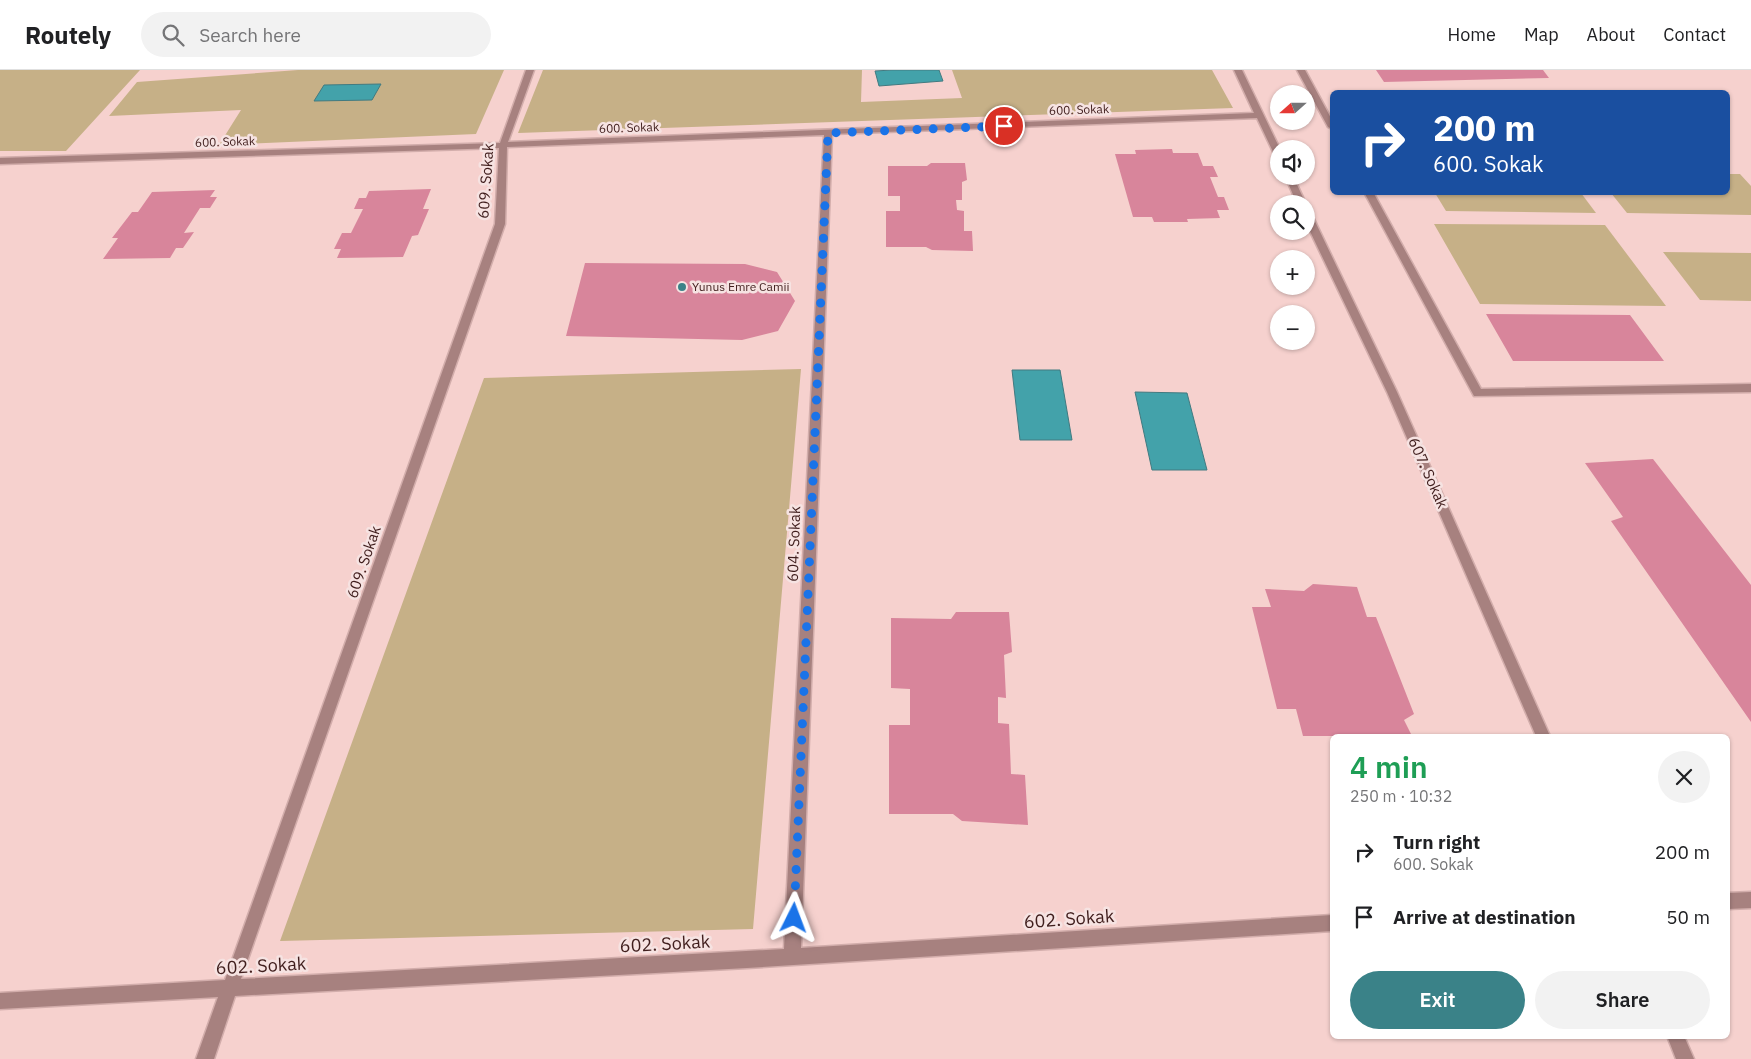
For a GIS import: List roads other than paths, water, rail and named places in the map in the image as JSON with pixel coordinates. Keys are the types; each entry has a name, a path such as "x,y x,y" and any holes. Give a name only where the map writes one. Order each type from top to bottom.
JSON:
{"street":[{"name":"609. Sokak","path":"205,1059 500,224 503,145 530,70"},
{"path":"1238,70 1271,140"},
{"path":"1301,70 1330,123"},
{"path":"1321,107 1330,106"},
{"name":"600. Sokak","path":"0,161 503,145 1259,115"},
{"name":"604. Sokak","path":"792,957 828,133"},
{"path":"1370,195 1478,393 1751,388"},
{"name":"607. Sokak","path":"1315,232 1392,392 1542,734"},
{"path":"1730,901 1751,900"},
{"name":"602. Sokak","path":"0,1001 792,957 1330,923"},
{"path":"1676,1039 1685,1059"}],"water":[{"path":"939,70 943,81 879,86 875,71"},
{"path":"381,84 372,100 314,101 324,85"},
{"path":"1012,370 1060,370 1072,440 1020,440"},
{"path":"1135,392 1187,393 1207,470 1152,470"}],"place":[{"name":"Yunus Emre Camii","path":"682,287"}]}
